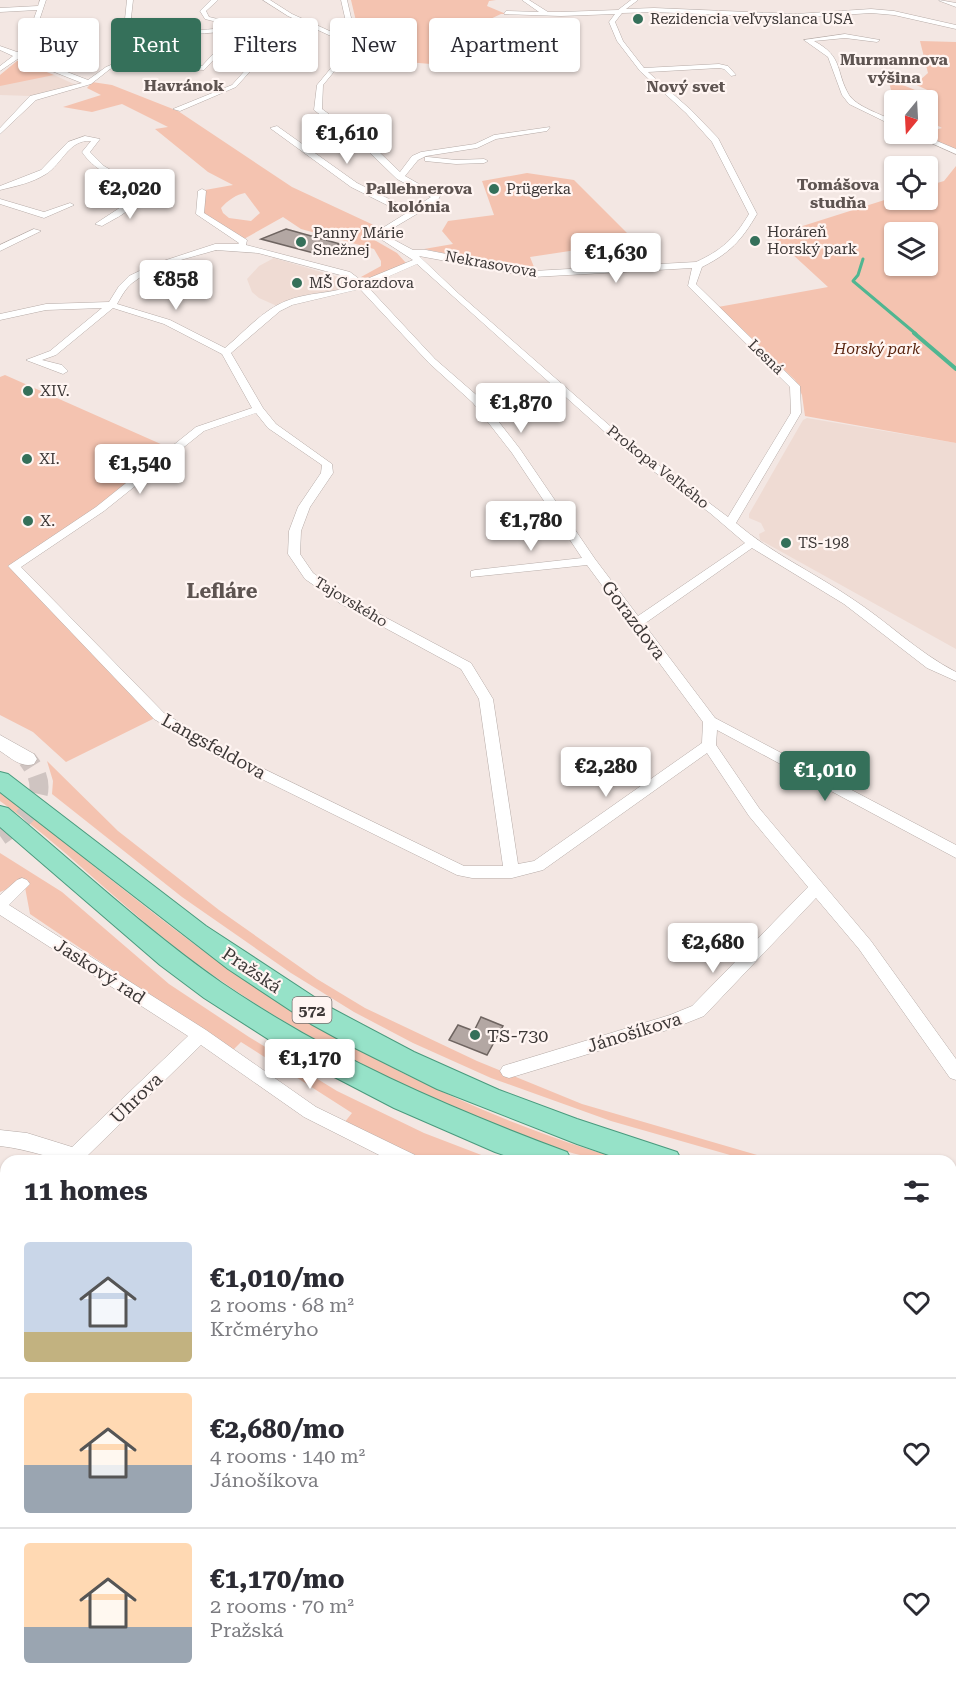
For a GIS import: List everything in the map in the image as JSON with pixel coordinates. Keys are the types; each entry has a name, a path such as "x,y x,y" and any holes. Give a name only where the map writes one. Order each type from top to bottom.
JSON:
{"main road":[{"name":"Pražská","path":"0,780 180,920 321,1016 416,1067 483,1098 604,1142 647,1155"},
{"name":"Pražská","path":"0,814 169,958 285,1035 405,1100 474,1130 541,1155"}],"street":[{"path":"0,69 27,48 43,0"},
{"path":"128,18 130,0"},
{"path":"213,18 204,15 203,11 215,0"},
{"path":"266,0 290,15 330,33"},
{"path":"344,0 348,18"},
{"path":"525,0 547,14"},
{"path":"635,0 620,11 612,22 616,32 642,70 719,66 726,67 733,75"},
{"path":"942,0 956,5"},
{"path":"734,4 734,14"},
{"path":"0,10 40,8"},
{"path":"506,13 547,14 654,10 796,16 874,11 956,27"},
{"path":"654,10 662,12"},
{"path":"877,40 845,36 807,40 831,56 846,95 852,102 884,119"},
{"path":"0,48 89,83"},
{"path":"4,145 0,134 33,98 89,83 108,68 120,63 204,68 213,58"},
{"name":"Nekrasovova","path":"414,257 426,253 532,274 698,265 722,253 741,234 753,214 735,183 725,155 715,139 642,70"},
{"path":"177,110 230,88 245,72"},
{"path":"274,128 354,185 411,214 434,200 436,196 400,177 372,150 318,110 320,85 331,72"},
{"path":"400,177 415,158 424,154 477,146 494,137 547,129"},
{"path":"0,188 36,176 52,167 71,143 81,139 93,139 97,141 86,152 95,164 134,186 131,202 127,207 99,224"},
{"path":"938,144 956,152"},
{"path":"415,158 456,162 484,161"},
{"path":"202,190 200,214 244,242 240,247"},
{"path":"0,201 44,215 70,205"},
{"name":"Prokopa Veľkého","path":"411,214 377,234 414,257 629,448 730,523 752,543 848,601 932,665 956,677"},
{"path":"0,248 37,231"},
{"name":"Gorazdova","path":"63,371 58,367 31,360 53,353 112,305 126,282 145,271 210,248 240,247 343,273 360,284 432,361 477,401 516,451 590,561 710,721"},
{"path":"0,317 52,307 112,305 167,322 226,352 284,305 315,295 348,291 414,257"},
{"name":"Lesná","path":"698,265 692,284 707,302 795,386 796,413 730,523"},
{"name":"Tajovského","path":"226,352 258,410 287,438 327,464 327,473 304,507 295,531 294,555 303,570 345,602 466,666 486,699 512,872"},
{"name":"Langsfeldova","path":"258,410 200,429 100,509 14,566 159,716 224,755 462,871 489,873 512,872 538,866 709,746"},
{"path":"638,622 752,543"},
{"path":"475,574 590,561"},
{"path":"956,852 710,721 709,746 754,812 865,945 956,1074"},
{"path":"0,742 27,759"},
{"name":"Jaskový rad","path":"22,884 0,905 200,1035"},
{"name":"Jánošíkova","path":"509,1071 674,1022 698,1011 721,990 816,888"},
{"path":"200,1035 310,1112 398,1155"},
{"name":"Uhrova","path":"78,1155 200,1035"},
{"path":"0,1138 27,1142 63,1155"}],"shaded area":[{"path":"54,75 76,85 31,96 0,95 0,83"},
{"name":"MŠ Gorazdova","path":"274,258 345,279 348,282 347,286 342,289 301,296 277,306 259,298 252,292 247,279 259,266"},
{"path":"807,418 956,443 956,649 760,540 759,534 765,531 761,523 749,518 749,514 803,420"}],"green space":[{"path":"351,0 496,0 489,1 487,6 506,14 492,18 429,18 429,64 417,63 417,18 355,18"},
{"path":"920,41 956,42 956,150 938,142 938,129 942,128 938,126 938,90 927,90 912,83 919,81 928,73"},
{"path":"18,61 18,72 47,72 54,75 0,86 0,75"},
{"path":"92,82 112,85 178,111 292,187 380,228 364,234 397,253 406,263 378,275 361,277 381,266 381,261 374,249 301,229 283,217 244,239 207,219 201,209 205,190 233,185 208,172 155,129 168,127 122,104 92,112 63,107 101,95 87,88","holes":["245,193 260,213 251,221 229,218 221,208 232,198"]},
{"path":"889,82 918,90 891,90"},
{"name":"Horský park","path":"956,166 956,443 805,416 802,395 795,380 718,307 828,287 766,230 780,227 790,230 884,200 884,210 938,210 938,183 944,181"},
{"path":"527,173 574,180 640,246 602,252 610,267 601,268 583,249 530,257 536,272 424,249 453,244 442,231 448,221 494,215 482,181"},
{"path":"5,375 172,449 100,509 14,566 159,716 66,762 33,732 0,715 0,377"},
{"path":"47,761 118,831 219,910 317,979 365,1008 477,1061 582,1104 757,1155 730,1155 611,1121 491,1078 413,1043 354,1012 291,973 182,897 52,794 53,781"},
{"path":"0,791 208,954 244,980 322,1029 449,1095 537,1131 608,1155 572,1153 484,1120 361,1064 282,1020 207,971 171,944 44,835 0,801"},
{"path":"0,853 62,892 169,984 249,1037 337,1091 424,1133 481,1155 415,1155 344,1123 352,1113 241,1042 232,1051 30,914 24,882 0,892"}],"building":[{"name":"Panny Márie Snežnej","path":"286,229 340,244 321,255 261,239"},
{"name":"TS-730","path":"481,1017 503,1026 487,1055 449,1040 458,1025 474,1031"}],"waterway":[{"path":"863,259 858,275 853,281 916,334"},
{"path":"914,333 956,369"}],"tunnel":[{"path":"0,836 29,812 35,803 39,783 27,759"}],"place":[{"name":"Rezidencia veľvyslanca USA","path":"638,19"},
{"name":"Prügerka","path":"494,189"},
{"name":"Horáreň Horský park","path":"755,241"},
{"name":"Panny Márie Snežnej","path":"301,242"},
{"name":"MŠ Gorazdova","path":"297,283"},
{"name":"XIV.","path":"28,391"},
{"name":"XI.","path":"27,459"},
{"name":"X.","path":"28,521"},
{"name":"TS-198","path":"786,543"},
{"name":"TS-730","path":"475,1035"}],"district":[{"name":"Murmannova výšina","path":"894,68"},
{"name":"Havránok","path":"184,85"},
{"name":"Nový svet","path":"686,86"},
{"name":"Tomášova studňa","path":"838,193"},
{"name":"Pallehnerova kolónia","path":"419,197"},
{"name":"Lefláre","path":"222,591"}]}
